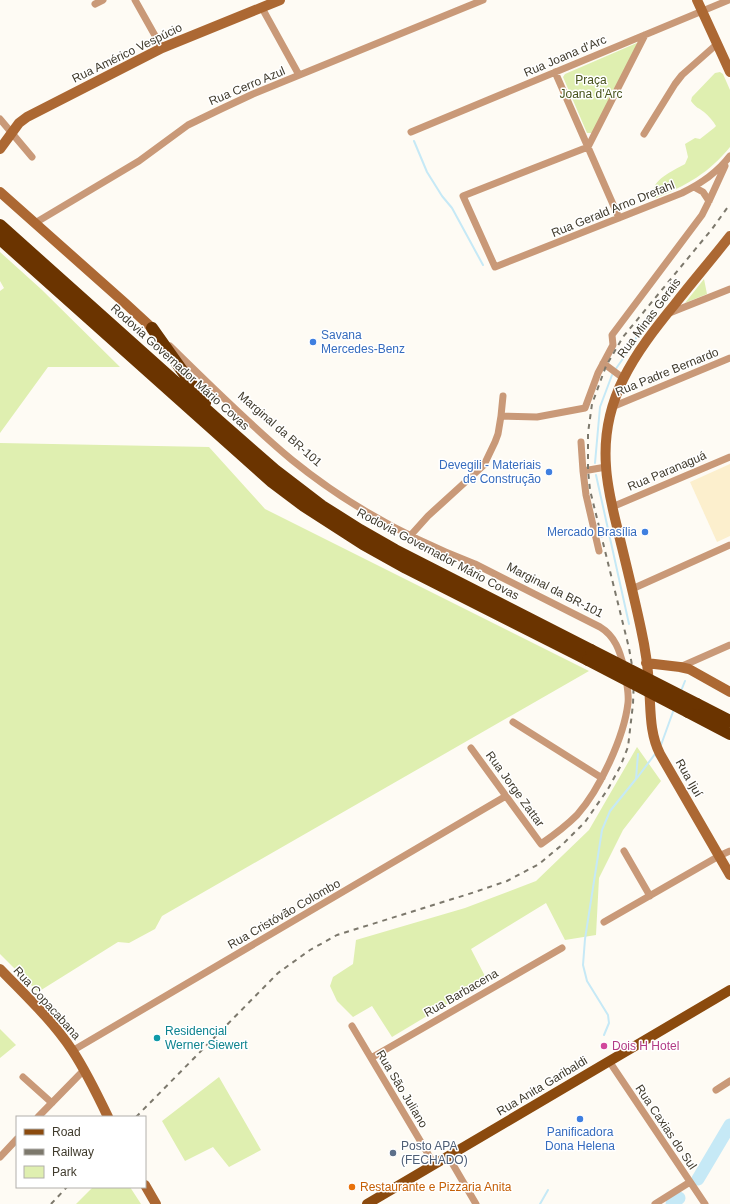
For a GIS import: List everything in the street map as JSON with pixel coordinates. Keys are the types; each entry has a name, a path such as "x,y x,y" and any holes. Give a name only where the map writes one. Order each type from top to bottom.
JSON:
{"highway":[{"name":"Rodovia Governador Mário Covas","path":"0,225 219,421 289,481 327,509 395,550 589,655 692,708 730,722"},
{"name":"Rodovia Governador Mário Covas","path":"0,239 272,482 304,506 343,532 379,553 589,655"},
{"path":"152,328 219,421"},
{"name":"Rodovia Governador Mário Covas","path":"692,708 730,734"}],"main road":[{"name":"Rua Américo Vespúcio","path":"0,149 19,123 27,117 162,48 280,0"},
{"path":"697,0 730,72"},
{"name":"Marginal da BR-101","path":"0,192 152,328"},
{"name":"Rua Minas Gerais","path":"649,685 642,632 612,507 606,467 606,436 612,407 623,378 643,344 730,236"},
{"path":"646,663 680,667 696,672 730,692"},
{"name":"Rua Ijuí","path":"649,685 652,729 656,746 730,876"},
{"name":"Rua Copacabana","path":"0,969 63,1037 84,1070 107,1116"},
{"name":"Rua Anita Garibaldi","path":"367,1204 730,990"},
{"path":"146,1187 156,1204"}],"street":[{"path":"95,4 103,0"},
{"path":"135,0 162,48"},
{"name":"Rua Cerro Azul","path":"36,223 150,154 177,132 233,103 483,0"},
{"name":"Rua Joana d'Arc","path":"411,132 729,0"},
{"path":"262,8 299,75"},
{"path":"588,147 645,35"},
{"path":"644,134 674,84 717,44"},
{"path":"555,72 619,218"},
{"path":"0,119 32,157"},
{"name":"Rua Gerald Arno Drefahl","path":"588,147 463,196 495,267 694,187 713,174 728,158"},
{"path":"501,416 537,417 585,408 603,363 613,345 612,335 702,215 728,158"},
{"path":"694,187 703,192 709,201"},
{"path":"666,315 730,289"},
{"name":"Marginal da BR-101","path":"152,328 266,437 293,460 347,499 410,536 475,564 600,626 612,636 620,653 626,679 628,701 626,716 621,732 602,778 586,803 554,836 541,844"},
{"name":"Rua Padre Bernardo","path":"612,407 730,358"},
{"path":"603,363 623,378"},
{"path":"410,536 428,516 484,465 495,442 499,428 503,396"},
{"path":"581,442 582,471 599,551"},
{"name":"Rua Paranaguá","path":"612,507 730,456"},
{"path":"582,471 606,467"},
{"path":"632,589 730,545"},
{"path":"680,667 730,645"},
{"path":"513,722 602,778"},
{"name":"Rua Jorge Zattar","path":"471,748 541,844"},
{"name":"Rua Cristóvão Colombo","path":"72,1051 506,796"},
{"path":"624,851 650,896"},
{"path":"604,922 730,851"},
{"name":"Rua Barbacena","path":"371,1058 562,948"},
{"name":"Rua São Juliano","path":"352,1026 434,1164"},
{"name":"Rua Caxias do Sul","path":"609,1061 705,1204"},
{"path":"39,1116 84,1070"},
{"path":"23,1077 52,1103"},
{"path":"716,1090 730,1081"},
{"path":"0,1157 16,1140"},
{"path":"448,1156 476,1204"},
{"path":"655,1204 690,1182"}],"shaded area":[{"path":"730,464 730,536 717,542 690,482"}],"green space":[{"name":"Praça Joana d'Arc","path":"639,42 593,133 587,133 563,77 565,74"},
{"path":"720,72 723,74 730,90 730,147 706,171 688,183 656,198 654,187 658,182 669,173 685,164 688,157 685,144 695,138 700,139 716,126 708,115 696,107 691,101 692,97 715,73"},
{"path":"0,252 41,289 120,367 48,367 0,433 0,291 4,288 0,281"},
{"path":"704,279 707,294 685,303"},
{"path":"0,443 209,447 265,509 589,671 162,916 155,929 129,943 118,942 38,992 0,954"},
{"path":"637,747 661,781 623,830 599,878 596,935 565,940 546,903 471,949 487,980 392,1037 372,1006 353,1017 337,1001 330,986 333,977 353,964 356,940 465,908 536,881 589,830"},
{"path":"0,1029 16,1045 0,1058"},
{"path":"219,1077 261,1150 229,1167 213,1147 185,1161 162,1121"},
{"path":"92,1188 131,1188 141,1204 76,1204"}],"waterway":[{"path":"414,141 427,172 442,196 452,208 483,265"},
{"path":"615,370 636,340 636,336"},
{"path":"595,463 600,407 612,375"},
{"path":"596,475 629,624"},
{"path":"681,691 685,681"},
{"path":"661,745 674,709"},
{"path":"604,1035 609,1023 608,1015 587,981 583,965 585,939 602,830 610,811 636,779 638,754"},
{"path":"637,778 655,754"},
{"path":"698,1179 730,1125"},
{"path":"540,1204 548,1190"},
{"path":"672,1204 679,1198"}],"railway":[{"path":"137,1116 278,973 310,950 337,935 507,881 539,864 563,844 585,822 608,789 620,767 628,747 633,704 634,677 629,648 590,490 588,470 588,433 592,404 606,366 623,337 712,229 730,204"},
{"path":"51,1204 66,1188"}],"place":[{"name":"Savana Mercedes-Benz","path":"313,342"},
{"name":"Devegili - Materiais de Construção","path":"549,472"},
{"name":"Mercado Brasília","path":"645,532"},
{"name":"Residencial Werner Siewert","path":"157,1038"},
{"name":"Dois H Hotel","path":"604,1046"},
{"name":"Panificadora Dona Helena","path":"580,1119"},
{"name":"Posto APA (FECHADO)","path":"393,1153"},
{"name":"Restaurante e Pizzaria Anita","path":"352,1187"}]}
